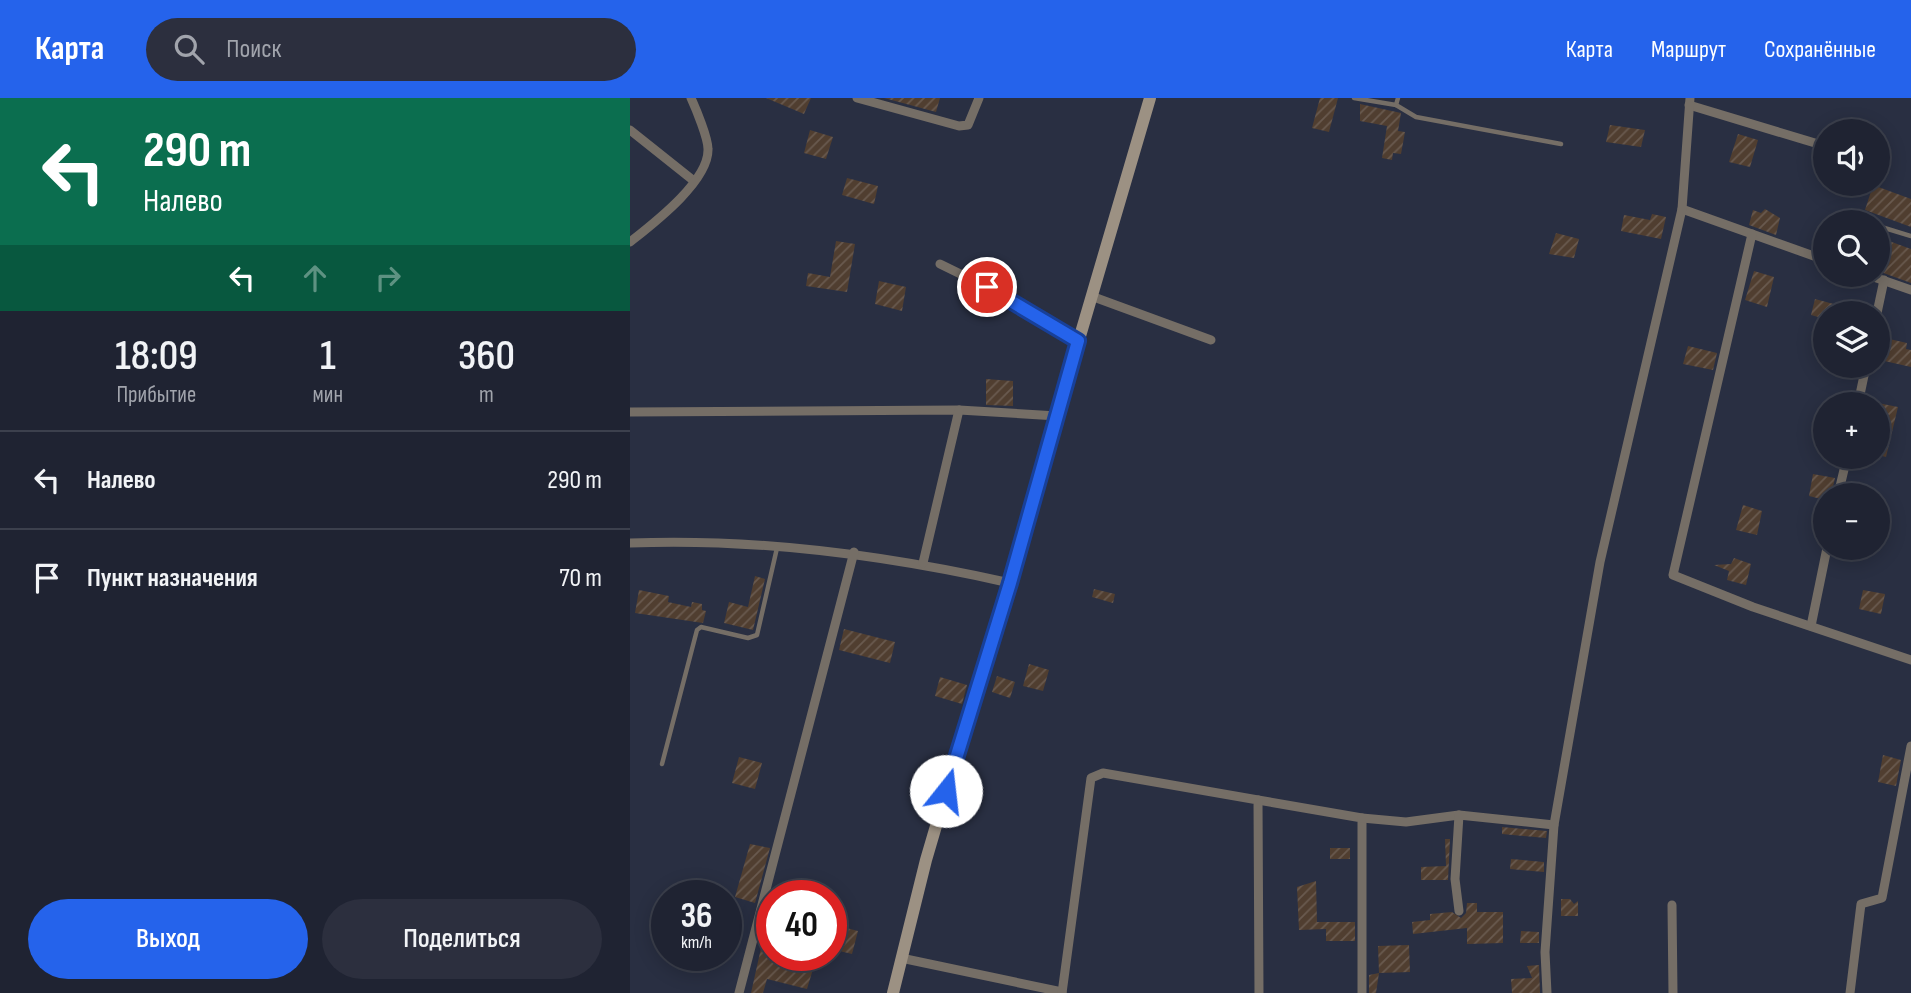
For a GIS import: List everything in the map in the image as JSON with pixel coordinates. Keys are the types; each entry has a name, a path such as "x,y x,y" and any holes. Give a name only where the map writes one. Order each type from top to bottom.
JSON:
{"street":[{"path":"630,242 694,181 704,167 709,147 691,98"},
{"path":"857,98 959,126 968,125 979,98"},
{"path":"893,993 929,848 1010,583 1150,98"},
{"path":"1548,993 1545,952 1554,825 1600,562 1682,209 1689,102 1813,142"},
{"path":"630,130 694,181"},
{"path":"1682,209 1813,256"},
{"path":"1752,234 1672,570 1676,578 1911,660"},
{"path":"940,264 987,287 1078,341"},
{"path":"1890,282 1911,290"},
{"path":"1091,296 1211,340"},
{"path":"630,412 959,410 1057,416"},
{"path":"923,563 959,410"},
{"path":"630,543 854,552 923,563 1010,583"},
{"path":"739,993 854,552"},
{"path":"1811,626 1825,560"},
{"path":"1850,993 1861,904 1882,898 1911,746"},
{"path":"901,958 1062,992 1094,775 1103,773 1362,818 1406,822 1459,815 1554,825"},
{"path":"1258,800 1259,993"},
{"path":"1458,911 1455,879 1459,815"},
{"path":"1362,818 1362,993"},
{"path":"1672,905 1673,993"}],"lane":[{"path":"1354,98 1396,105 1416,117 1561,144"},
{"path":"1396,105 1398,98"},
{"path":"1890,230 1911,236"},
{"path":"662,764 697,630 701,627 748,638 757,635 777,548"}],"building":[{"path":"766,98 811,98 804,114"},
{"path":"884,98 940,98 936,112"},
{"path":"1320,98 1338,98 1329,132 1312,128"},
{"path":"1360,104 1401,113 1398,131 1405,132 1401,154 1393,153 1392,160 1382,158 1387,126 1360,121"},
{"path":"1610,125 1645,130 1641,147 1606,142"},
{"path":"810,130 833,137 826,159 804,153"},
{"path":"1738,134 1758,140 1750,167 1729,162"},
{"path":"847,178 878,186 874,204 842,195"},
{"path":"1890,191 1911,199 1911,227 1890,219 1890,210 1865,210 1869,196 1890,196"},
{"path":"1765,209 1780,218 1776,235 1749,225 1753,210 1761,213"},
{"path":"1652,214 1666,217 1661,239 1621,231 1624,215 1650,220"},
{"path":"1556,233 1579,239 1574,258 1549,254"},
{"path":"836,241 855,244 847,292 806,286 808,273 830,277"},
{"path":"1890,241 1911,249 1911,283 1890,275"},
{"path":"1754,271 1774,277 1767,307 1745,300"},
{"path":"879,281 906,287 902,311 875,304"},
{"path":"1890,339 1907,343 1906,349 1911,350 1911,367 1890,362"},
{"path":"1688,346 1717,353 1713,370 1683,364"},
{"path":"986,379 1013,381 1013,406 986,405"},
{"path":"1890,405 1898,407 1890,440"},
{"path":"1813,474 1835,478 1834,483 1813,483 1813,497 1809,496"},
{"path":"1743,505 1762,511 1757,535 1736,530"},
{"path":"1734,558 1751,564 1746,585 1727,580 1729,571 1714,565 1731,564"},
{"path":"755,576 765,579 753,630 724,623 729,602 748,607"},
{"path":"1094,589 1115,594 1113,603 1092,597"},
{"path":"639,590 669,596 668,602 691,607 692,602 702,604 702,610 706,611 703,623 635,613"},
{"path":"1863,590 1885,594 1881,614 1859,609"},
{"path":"844,629 895,642 890,663 839,650"},
{"path":"1029,664 1049,670 1043,691 1023,686"},
{"path":"997,676 1015,682 1010,698 992,692"},
{"path":"940,677 967,685 962,704 935,696"},
{"path":"1883,755 1901,760 1896,786 1878,782"},
{"path":"739,757 762,763 755,789 732,783"},
{"path":"1502,827 1547,831 1546,838 1502,834"},
{"path":"1445,839 1450,839 1448,880 1421,880 1421,867 1446,866"},
{"path":"750,844 770,848 761,880 756,880 755,903 742,899 742,880 740,880"},
{"path":"1330,848 1350,848 1350,859 1330,859"},
{"path":"1511,859 1544,862 1544,872 1510,869"},
{"path":"1316,881 1317,922 1355,922 1355,941 1326,941 1326,929 1299,930 1297,887"},
{"path":"1561,899 1570,899 1574,904 1578,901 1578,916 1561,916"},
{"path":"1467,903 1477,903 1477,912 1503,912 1503,943 1467,944 1467,928 1413,934 1412,922 1430,920 1430,914 1452,912 1461,918 1466,913"},
{"path":"847,928 858,931 852,954 847,953"},
{"path":"1521,931 1539,932 1539,943 1520,943"},
{"path":"1409,945 1410,972 1379,973 1378,946"},
{"path":"1539,965 1540,993 1512,993 1511,979 1532,978 1527,966"},
{"path":"756,970 812,971 807,989 767,979 763,993 751,993"},
{"path":"1379,973 1376,993 1369,993 1369,975"}],"route":[{"path":"946,791 1010,583 1078,341 987,287"}]}
